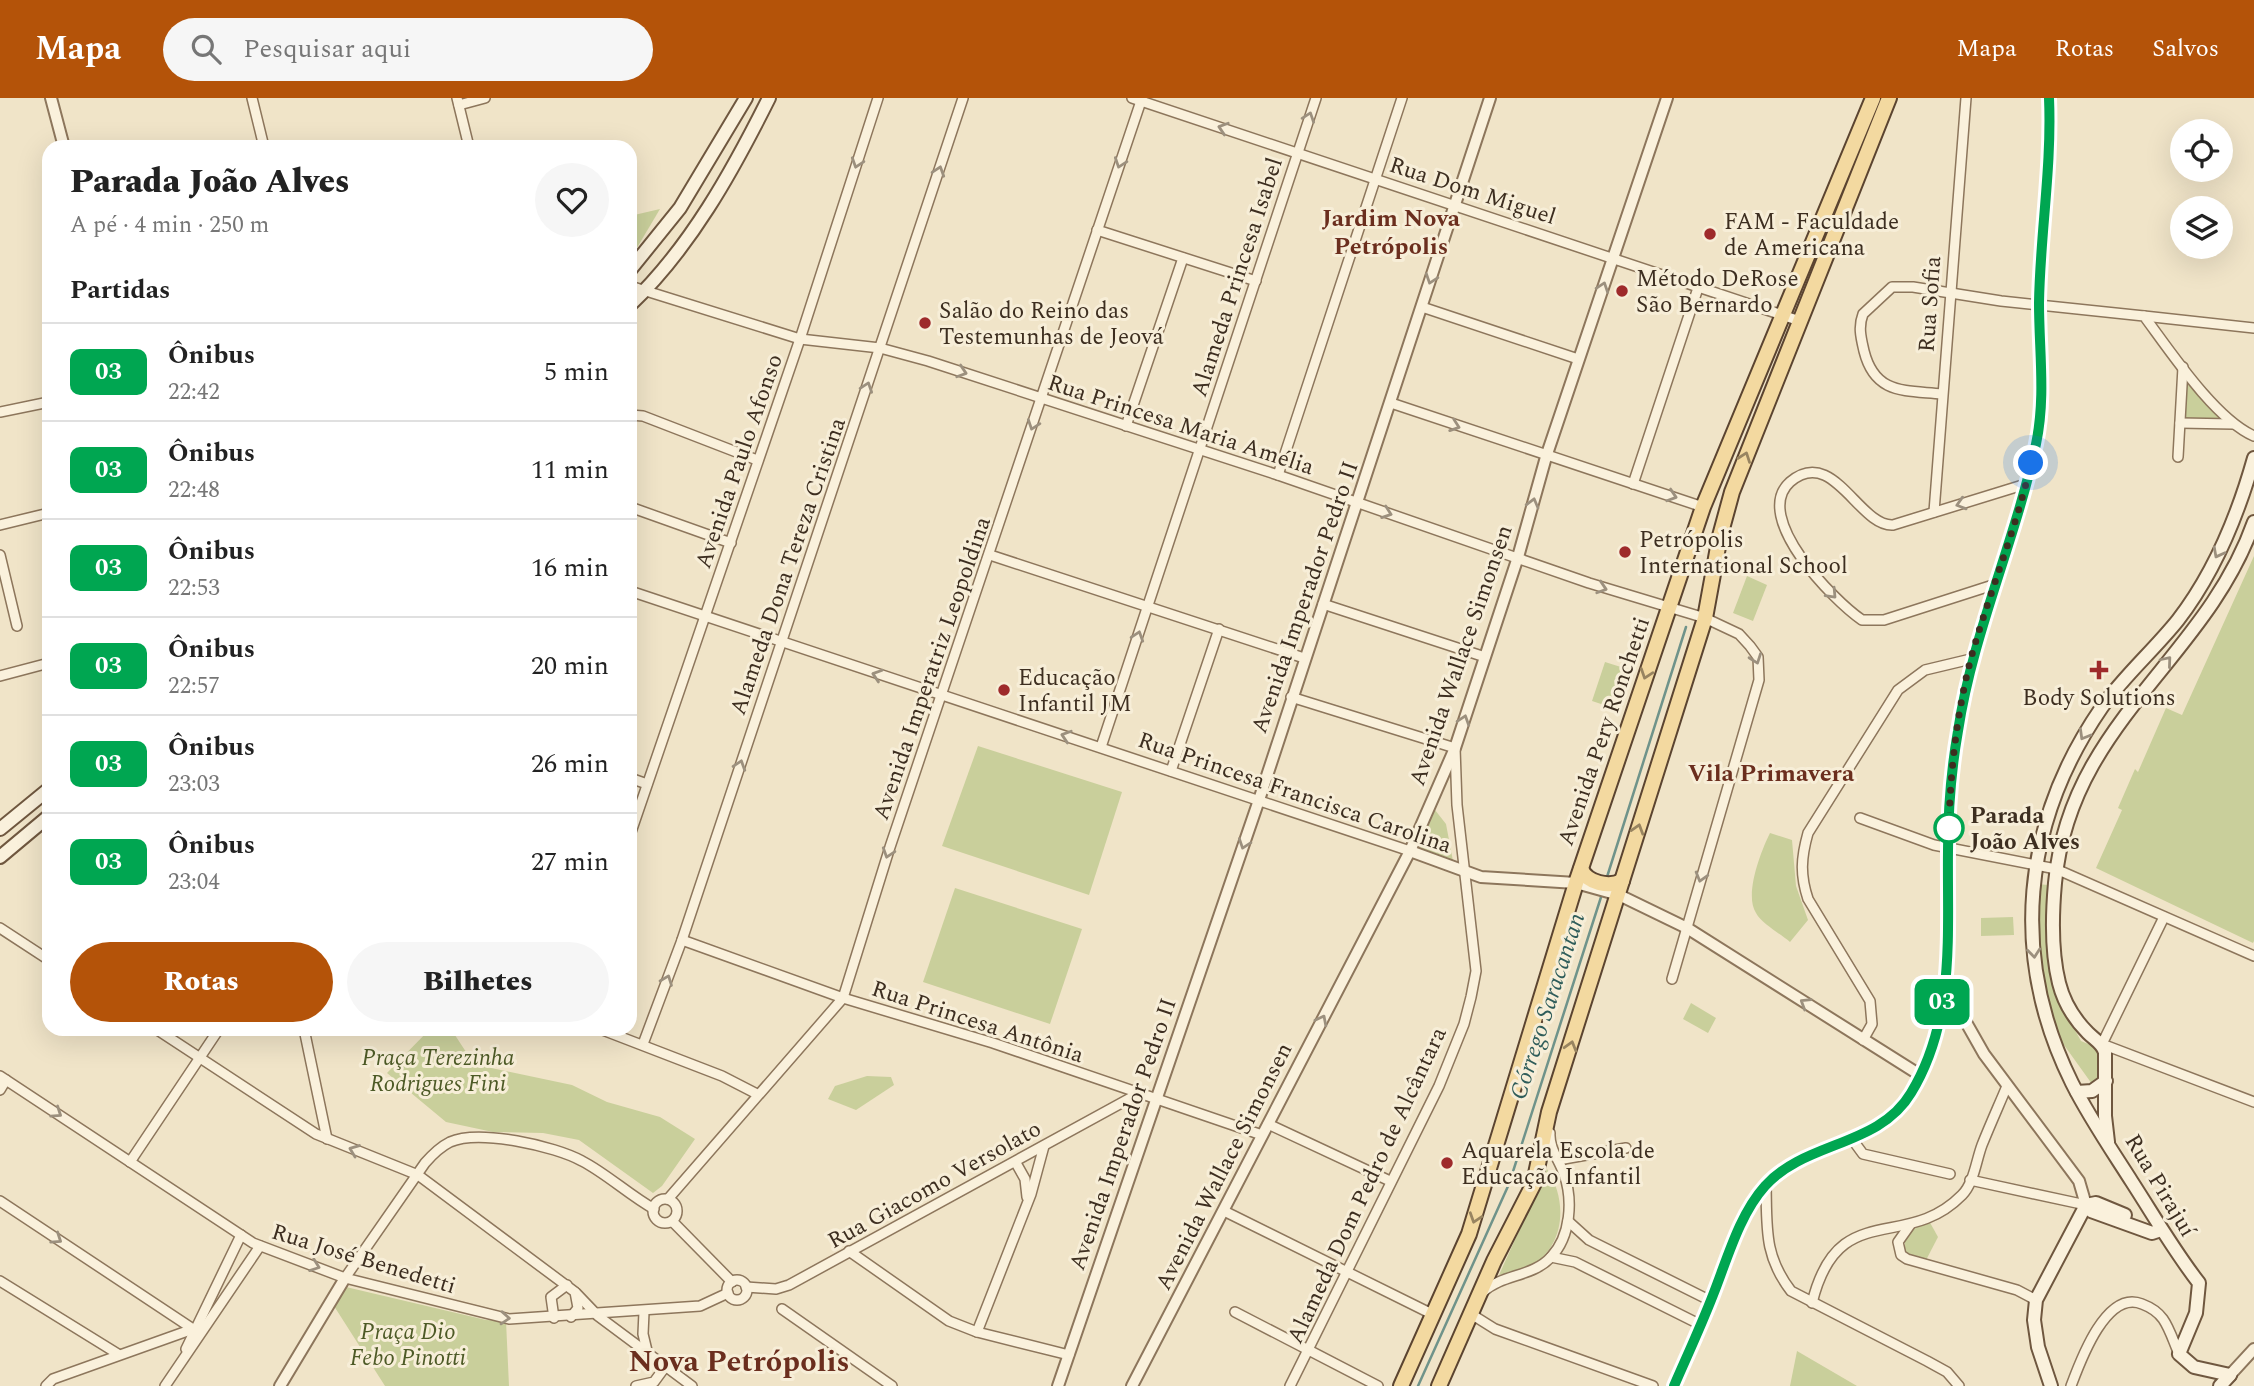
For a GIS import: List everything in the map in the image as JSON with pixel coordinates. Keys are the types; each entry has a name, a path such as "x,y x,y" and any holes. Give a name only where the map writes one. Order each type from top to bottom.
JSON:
{"main road":[{"path":"637,261 680,208 746,98"},
{"path":"637,298 706,211 769,98"},
{"name":"Avenida Pery Ronchetti","path":"1401,1386 1469,1234 1703,507 1873,98"},
{"path":"1439,1386 1473,1308 1534,1183 1549,1112 1565,1070 1615,888 1705,618 1720,536 1732,492 1889,98"},
{"path":"2109,1146 2077,1092 2053,1037 2041,998 2033,950 2037,864 2049,806 2068,765 2104,705 2193,599 2233,521 2253,466"},
{"path":"2243,550 2235,535 2254,482"},
{"path":"2102,1044 2073,1016 2060,985 2053,929 2056,869 2065,824 2091,764 2122,716 2209,608 2243,550 2254,522"},
{"path":"0,829 42,795"},
{"path":"0,857 42,822"},
{"path":"1583,879 1615,888"},
{"name":"Rua Pirajuí","path":"2102,1044 2107,1061 2109,1146 2161,1230 2199,1283 2196,1313 2179,1354"},
{"path":"2077,1092 2092,1091 2106,1081"},
{"path":"2086,1205 2096,1203 2143,1221 2149,1217 2148,1207"},
{"path":"2086,1205 2091,1211 2148,1232 2161,1230"},
{"path":"2051,1386 2038,1348 2034,1320 2036,1300 2086,1205"},
{"path":"2179,1354 2194,1367 2230,1375 2220,1386"}],"street":[{"path":"51,98 62,140"},
{"path":"252,98 262,140"},
{"path":"468,140 458,101 485,98"},
{"name":"Avenida Paulo Afonso","path":"637,814 706,619 878,98"},
{"name":"Alameda Dona Tereza Cristina","path":"643,1044 682,940 963,98"},
{"name":"Alameda Princesa Isabel","path":"1101,747 1316,98"},
{"path":"1278,475 1402,98"},
{"name":"Avenida Imperador Pedro II","path":"1058,1386 1259,800 1490,98"},
{"name":"Avenida Wallace Simonsen","path":"1132,1386 1410,851 1455,748 1518,557 1546,457 1667,98"},
{"name":"Rua Sofia","path":"1934,512 1966,98"},
{"path":"1674,1386 1750,1207 1766,1185 1785,1169 1812,1154 1889,1121 1912,1093 1933,1040 1946,988 1950,923 1950,794 1971,659 2026,484 2043,394 2039,304 2050,142 2049,98"},
{"name":"Rua Dom Miguel","path":"1138,99 1800,321"},
{"name":"Avenida Imperatriz Leopoldina","path":"668,1199 757,1094 844,998 890,847 990,555 1138,99"},
{"path":"1097,230 1256,281"},
{"path":"1126,426 1183,258"},
{"path":"1633,484 1699,285"},
{"path":"1942,394 1897,389 1878,381 1866,359 1860,322 1868,306 1892,287 1913,287 2254,328"},
{"name":"Rua Princesa Maria Amélia","path":"637,288 800,339 880,348 1042,397 1668,609 1705,618 1739,634 1758,657 1760,667 1755,693 1672,979"},
{"path":"1422,307 1578,359"},
{"path":"2144,316 2183,367 2234,424 2254,436"},
{"path":"2178,457 2183,367"},
{"path":"0,412 42,403"},
{"path":"1391,403 1546,457 1703,507"},
{"path":"637,416 757,460"},
{"path":"2180,423 2234,424"},
{"path":"1993,585 1884,620 1862,620 1811,570 1795,549 1780,511 1781,498 1787,485 1797,477 1809,474 1835,481 1877,520 1887,525 2026,484"},
{"path":"637,509 731,543"},
{"path":"0,525 42,515"},
{"path":"0,555 17,626"},
{"path":"990,555 1148,605 1304,659"},
{"name":"Rua Princesa Francisca Carolina","path":"637,594 706,619 1259,800 1410,851 1466,873 1480,877 1583,879"},
{"path":"1323,604 1485,657"},
{"path":"1171,771 1219,629"},
{"path":"1863,1040 1872,1024 1870,1001 1808,899 1802,882 1803,850 1808,833 1898,690 1925,670 1971,659"},
{"path":"0,676 42,665"},
{"path":"1291,697 1455,748"},
{"name":"Alameda Dom Pedro de Alcântara","path":"1290,1386 1439,1086 1464,1024 1471,997 1476,971 1457,805 1455,748"},
{"path":"637,780 647,784"},
{"path":"1860,818 1948,848 2056,869 2254,956"},
{"path":"1615,888 1687,928 1920,1075"},
{"path":"2164,917 2102,1044 2254,1102"},
{"path":"0,928 42,955"},
{"name":"Rua Princesa Antônia","path":"682,940 844,998 993,1043 1262,1135"},
{"path":"1946,988 1974,1038 2007,1086 2079,1181 2086,1205 1970,1180"},
{"path":"167,1036 327,1139 418,1175 567,1285 598,1316 692,1386"},
{"path":"130,1162 214,1036"},
{"path":"305,1036 327,1139"},
{"path":"620,1036 722,1076 757,1094"},
{"path":"1565,1070 1549,1134 1568,1194 1568,1221 1551,1257 1530,1271 1495,1282 1473,1308 1495,1329 1653,1386"},
{"path":"0,1090 3,1078"},
{"name":"Rua José Benedetti","path":"3,1078 260,1246 345,1278 489,1317 598,1316"},
{"path":"1105,1083 1111,1093 1110,1109"},
{"path":"1812,1303 1818,1281 1828,1262 1852,1237 1865,1231 1911,1224 1960,1197 1970,1180 2007,1086"},
{"name":"Rua Giacomo Versolato","path":"746,1287 782,1288 1016,1163 1136,1094"},
{"path":"1268,1124 1390,1181"},
{"path":"279,1386 345,1278 418,1175 434,1153 454,1141 478,1138 532,1144 579,1159 654,1209 657,1220 665,1223 672,1221 677,1214 677,1207 668,1199 660,1200 654,1209"},
{"path":"1852,1139 1863,1154 1950,1174"},
{"path":"977,1332 1025,1210 1044,1146"},
{"path":"1558,1160 1626,1148"},
{"path":"1016,1163 1026,1183 1025,1210"},
{"path":"1766,1185 1768,1242 1777,1272 1791,1291 1947,1372 1959,1386"},
{"path":"0,1201 197,1332"},
{"path":"1224,1210 1434,1315"},
{"path":"672,1221 732,1282"},
{"path":"1568,1221 1589,1240 1711,1301"},
{"path":"1911,1224 1898,1242 1901,1255 1907,1259 2017,1290 2036,1300"},
{"path":"165,1386 197,1332 242,1236"},
{"path":"46,1386 53,1379 118,1354 197,1332 260,1246"},
{"path":"849,1251 949,1321 977,1332 1069,1355"},
{"path":"1551,1257 1570,1259 1700,1325"},
{"path":"0,1281 118,1354"},
{"path":"728,1293 734,1300 740,1300 746,1293 746,1287 738,1281 732,1282"},
{"path":"598,1316 701,1307 728,1293 732,1282"},
{"path":"554,1318 551,1297 567,1285"},
{"path":"571,1317 578,1308 575,1292"},
{"path":"2071,1386 2094,1333 2109,1314 2128,1302 2137,1301 2158,1313 2165,1321 2179,1354"},
{"path":"782,1309 892,1386"},
{"path":"644,1312 643,1334 648,1354"},
{"path":"1235,1312 1378,1386"},
{"path":"2230,1375 2254,1349"},
{"path":"636,1386 655,1384 664,1367"}],"green space":[{"path":"660,209 637,248 637,214"},
{"path":"2186,373 2227,419 2180,421"},
{"path":"2254,556 2253,943 2096,868 2122,810 2118,808 2135,769 2138,772 2166,708 2182,715"},
{"path":"1747,576 1767,585 1753,621 1733,613"},
{"path":"1605,662 1624,668 1610,707 1592,701"},
{"path":"978,746 1122,792 1089,895 942,846"},
{"path":"1435,810 1446,824 1453,861 1419,848"},
{"path":"1770,833 1792,840 1796,886 1808,920 1790,942 1763,921 1753,905 1755,873"},
{"path":"2037,884 2048,885 2050,943 2062,1007 2081,1041 2093,1046 2100,1054 2100,1079 2092,1084 2059,1038 2039,969"},
{"path":"955,888 1082,929 1050,1024 923,982"},
{"path":"2013,917 2014,935 1981,936 1981,918"},
{"path":"1691,1003 1716,1018 1708,1033 1683,1019"},
{"name":"Praça Terezinha Rodrigues Fini","path":"423,1036 456,1036 468,1055 482,1066 572,1085 607,1102 660,1117 695,1139 662,1186 653,1193 579,1140 543,1133 493,1132 446,1122 387,1073"},
{"path":"867,1076 891,1077 894,1085 856,1110 828,1099 835,1086"},
{"path":"1547,1169 1554,1182 1560,1210 1556,1238 1539,1261 1523,1270 1499,1275"},
{"path":"1928,1219 1938,1237 1924,1264 1905,1254 1905,1236"},
{"name":"Praça Dio Febo Pinotti","path":"346,1287 486,1320 506,1321 509,1386 385,1386 334,1306"},
{"path":"1797,1351 1857,1386 1790,1386"}],"waterway":[{"name":"Córrego Saracantan","path":"1607,877 1686,627"},
{"name":"Córrego Saracantan","path":"1418,1386 1509,1184 1602,894"}],"bus line":[{"name":"03","path":"1674,1386 1738,1233 1750,1207 1763,1189 1785,1169 1812,1154 1889,1121 1912,1093 1933,1040 1946,988 1949,959 1948,840 1950,794 1958,731 1971,659 2024,495 2041,416 2043,394 2039,304 2050,142 2049,98"}],"place":[{"name":"FAM - Faculdade de Americana","path":"1710,234"},
{"name":"Método DeRose São Bernardo","path":"1622,291"},
{"name":"Salão do Reino das Testemunhas de Jeová","path":"925,323"},
{"name":"Petrópolis International School","path":"1625,552"},
{"name":"Body Solutions","path":"2099,670"},
{"name":"Educação Infantil JM","path":"1004,690"},
{"name":"Parada João Alves","path":"1949,828"},
{"name":"Aquarela Escola de Educação Infantil","path":"1447,1163"}],"district":[{"name":"Jardim Nova Petrópolis","path":"1391,232"},
{"name":"Vila Primavera","path":"1771,773"},
{"name":"Nova Petrópolis","path":"739,1361"}],"route":[{"path":"1949,828 1950,794 1958,731 1971,659 2024,495 2031,463"}]}
